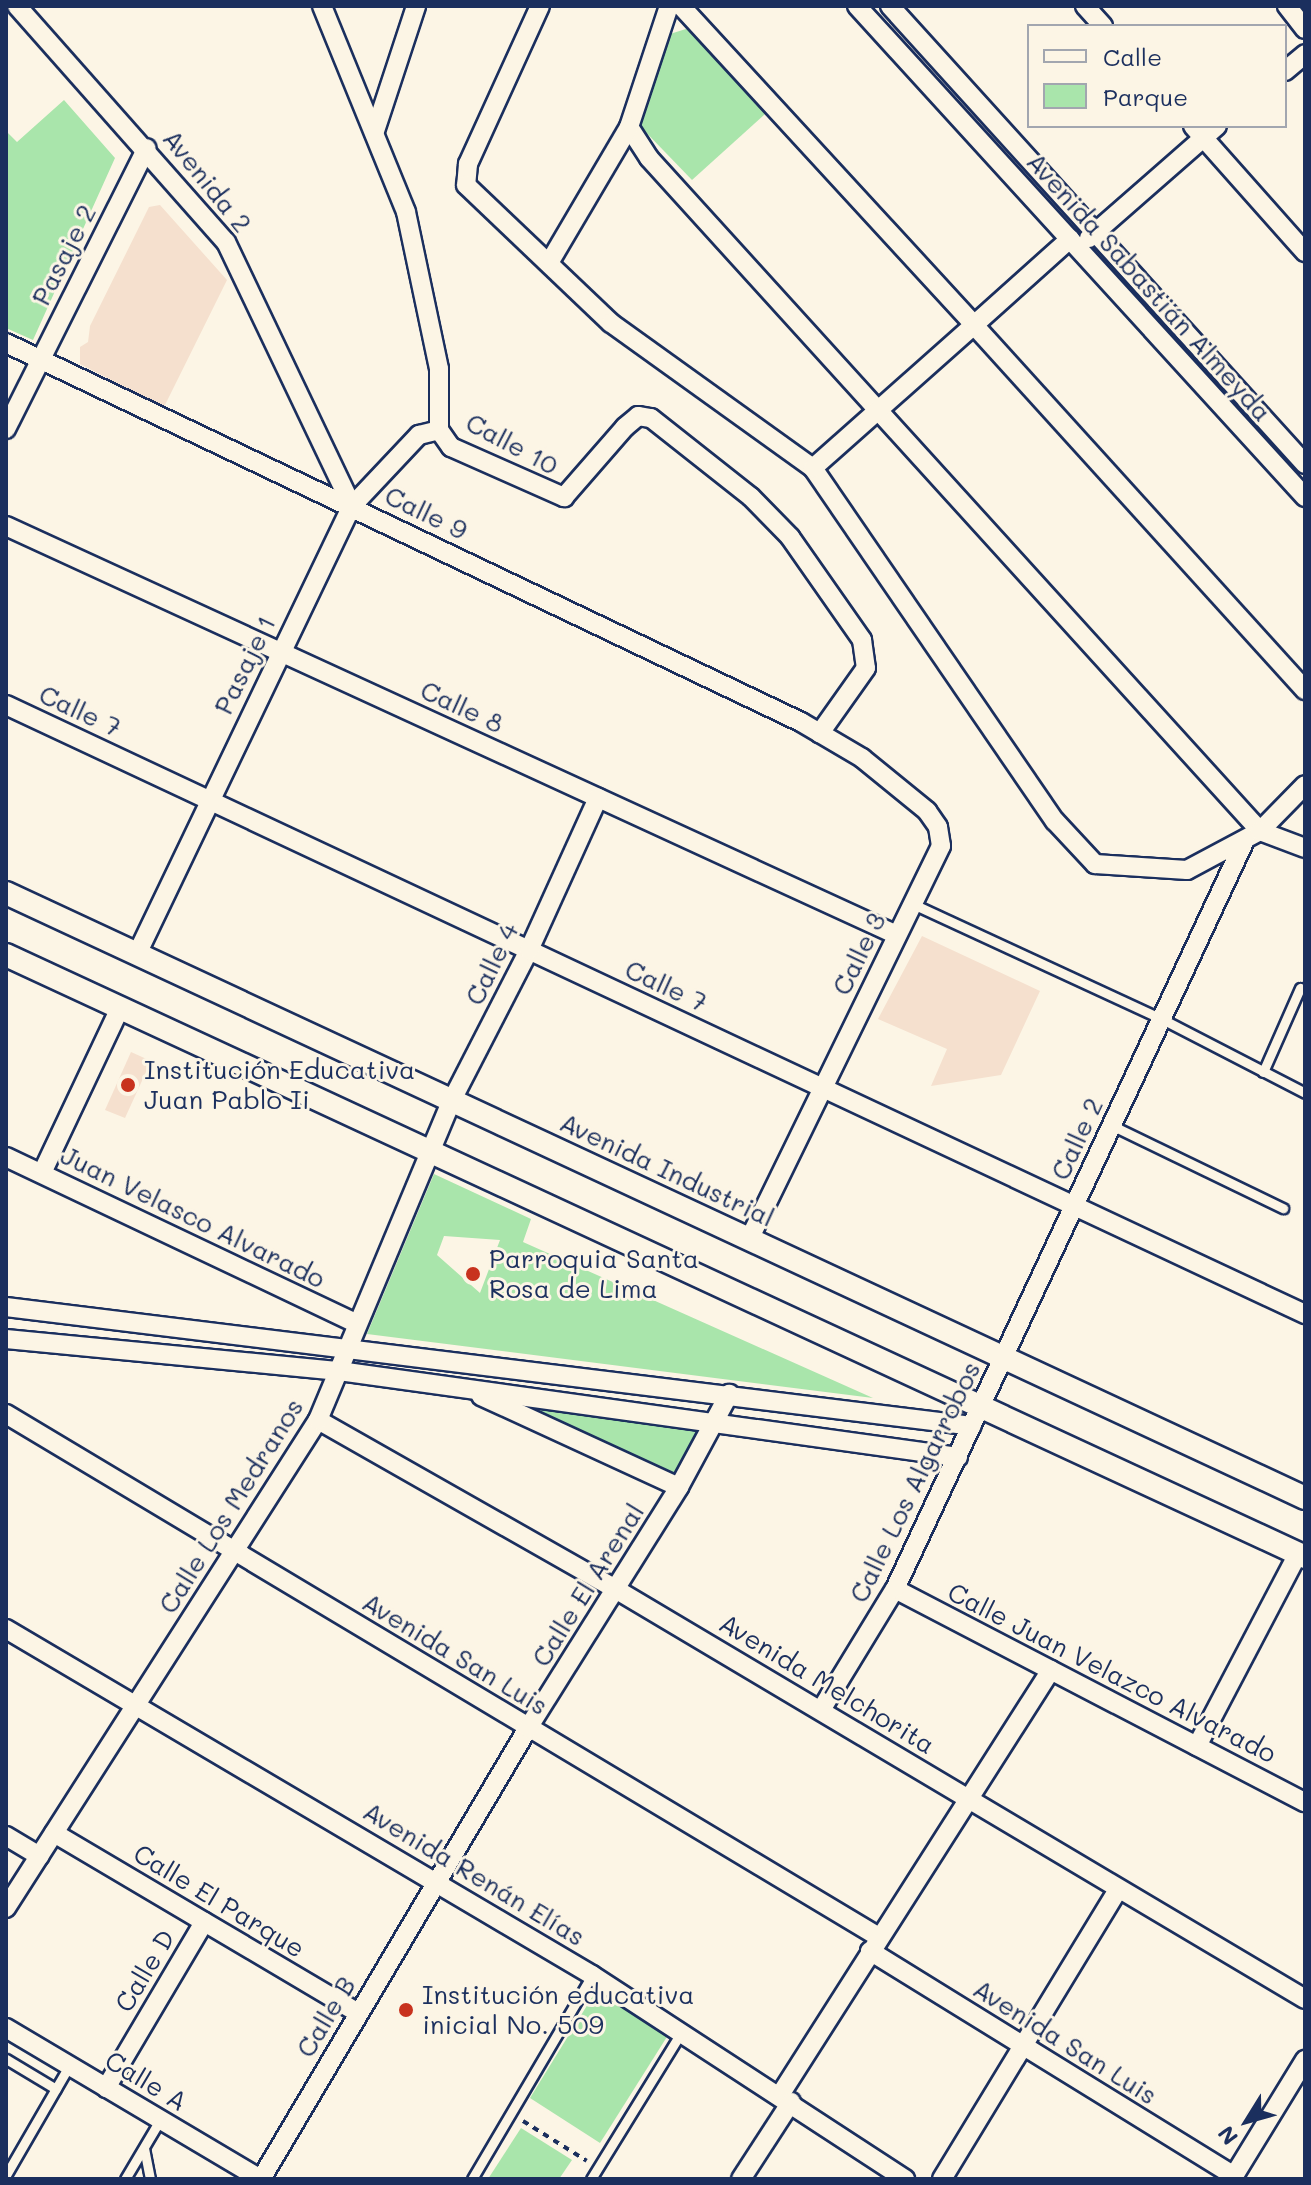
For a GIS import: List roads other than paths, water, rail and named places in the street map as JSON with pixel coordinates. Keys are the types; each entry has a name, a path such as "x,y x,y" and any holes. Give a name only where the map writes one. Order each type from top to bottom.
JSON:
{"street":[{"name":"Avenida 2","path":"17,6 147,148 226,242 352,506"},
{"name":"Calle 10","path":"322,6 406,212 439,369 439,430 451,447 564,497 625,427 638,416 651,418 751,497 790,537 862,640 866,668 820,733"},
{"path":"375,131 416,6"},
{"path":"540,6 468,164 466,185 611,323 813,468 1055,821 1095,864 1187,870 1253,835 1305,785"},
{"path":"549,263 629,127 669,6"},
{"path":"681,6 1305,690"},
{"name":"Avenida Sabastián Almeyda","path":"857,6 1305,497"},
{"name":"Avenida Sabastián Almeyda","path":"890,6 1305,464"},
{"path":"1085,6 1101,24"},
{"path":"1287,6 1305,29"},
{"path":"1287,69 1305,54"},
{"path":"629,127 649,158 878,410 1253,835 1305,848"},
{"path":"813,468 974,325 1074,243 1095,231 1204,130 1305,252"},
{"name":"Pasaje 2","path":"6,429 147,148"},
{"name":"Calle 9","path":"6,343 352,506 820,733"},
{"name":"Pasaje 1","path":"137,954 279,651 352,506 419,435 439,430"},
{"name":"Calle 8","path":"6,526 897,935"},
{"name":"Calle 7","path":"6,705 1305,1314"},
{"name":"Calle 3","path":"749,1239 941,846 938,827 909,792 820,733"},
{"name":"Calle 4","path":"430,1152 452,1100 529,950 598,798"},
{"name":"Calle 2","path":"1004,1357 1113,1126 1160,1018 1253,835"},
{"name":"Avenida Industrial","path":"6,893 1305,1498"},
{"path":"6,955 430,1152 976,1417 1302,1556 1197,1746"},
{"path":"42,1173 120,1008"},
{"name":"Calle Los Medranos","path":"6,1908 318,1420 430,1152"},
{"name":"Juan Velasco Alvarado","path":"6,1157 357,1324"},
{"path":"6,1307 729,1394 976,1417"},
{"path":"105,1349 107,1319"},
{"path":"6,1339 339,1371 958,1457"},
{"name":"Calle Los Algarrobos","path":"821,1710 895,1589 1004,1357"},
{"path":"463,1388 679,1487"},
{"name":"Calle El Arenal","path":"440,1884 528,1728 679,1487 729,1394"},
{"name":"Avenida San Luis","path":"6,1414 528,1728 875,1944 1023,2048 1233,2178"},
{"name":"Avenida Melchorita","path":"318,1420 617,1590 1305,1999"},
{"name":"Calle Juan Velazco Alvarado","path":"895,1589 1305,1802"},
{"name":"Avenida Renán Elías","path":"6,1629 138,1704 592,1975 786,2098 905,2179"},
{"path":"741,2179 875,1944 1051,1670"},
{"name":"Calle El Parque","path":"54,1833 358,2013"},
{"path":"6,1836 39,1856"},
{"name":"Calle B","path":"260,2179 358,2013 440,1884"},
{"path":"942,2179 1118,1889"},
{"name":"Calle D","path":"106,2088 204,1922"},
{"name":"Calle A","path":"6,2028 260,2179"},
{"path":"1233,2178 1305,2060"}],"lane":[{"path":"913,904 1160,1018 1305,1093"},
{"path":"1263,1072 1300,988"},
{"path":"1113,1126 1283,1208"},
{"path":"472,2179 592,1975"},
{"path":"591,2179 682,2031"},
{"path":"6,2059 56,2089"},
{"path":"6,2175 69,2066"},
{"path":"125,2179 160,2120"},
{"path":"144,2148 150,2179"}],"place":[{"name":"Institución Educativa Juan Pablo Ii","path":"128,1085"},
{"name":"Parroquia Santa Rosa de Lima","path":"473,1274"},
{"name":"Institución educativa inicial No. 509","path":"406,2010"}]}
